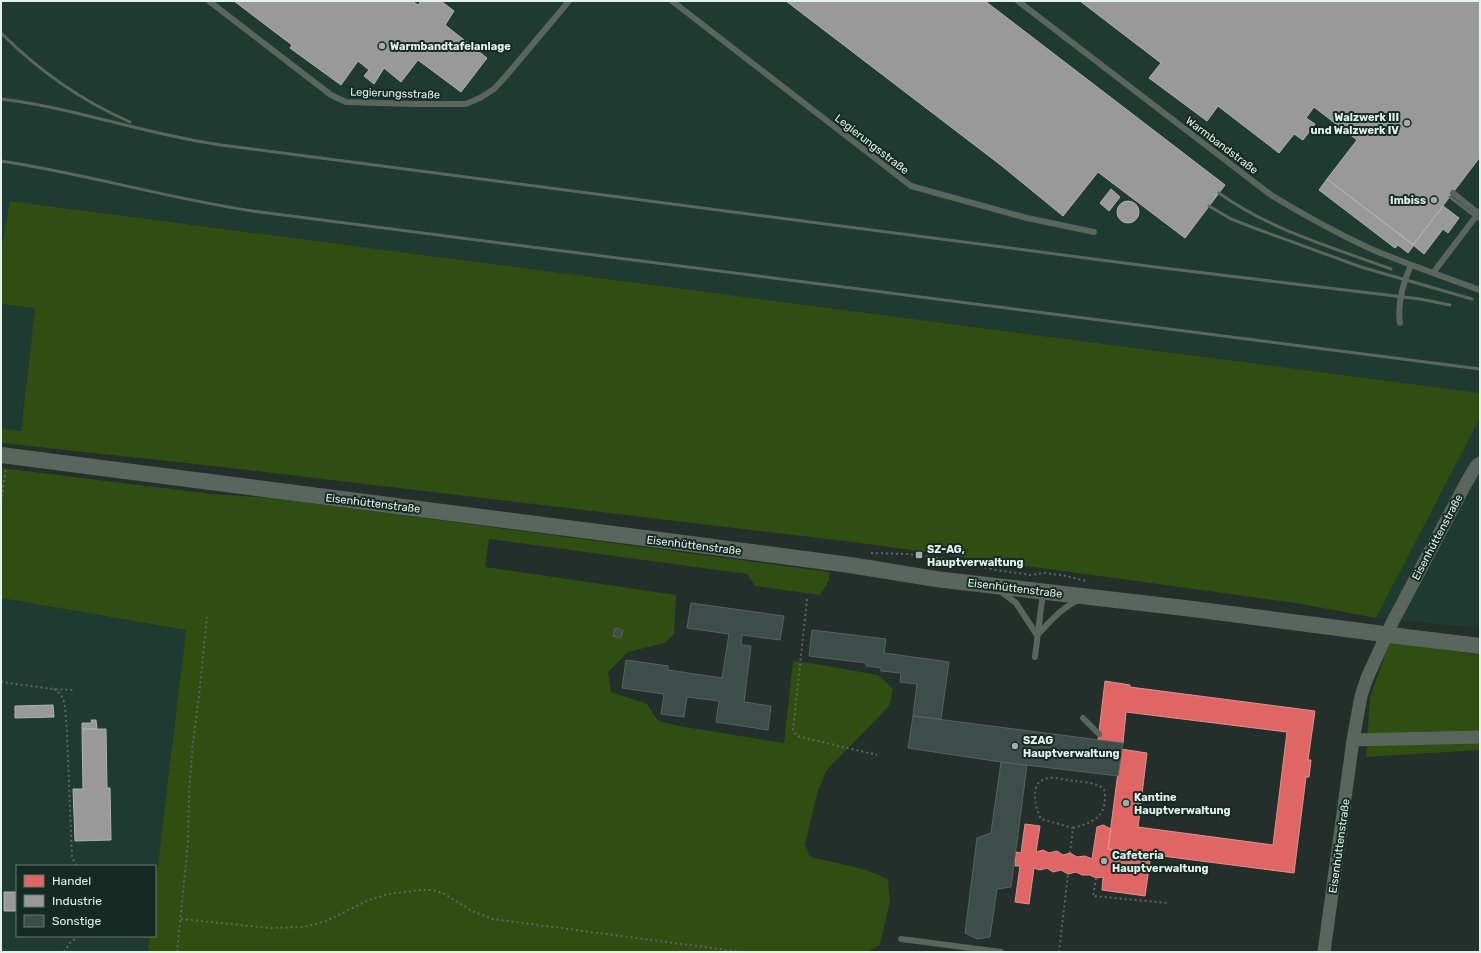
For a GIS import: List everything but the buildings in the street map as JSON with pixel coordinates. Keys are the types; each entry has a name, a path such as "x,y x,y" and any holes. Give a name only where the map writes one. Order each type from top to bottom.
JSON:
{"street":[{"name":"Eisenhüttenstraße","path":"5,456 850,565 936,579 1086,596 1480,646"},
{"name":"Eisenhüttenstraße","path":"1324,952 1353,740 1361,696 1382,643 1401,605 1465,484 1480,462"},
{"path":"1353,740 1480,737"}],"lane":[{"name":"Legierungsstraße","path":"209,1 331,95 346,102 414,104 466,104 480,98 494,89 568,1"},
{"name":"Legierungsstraße","path":"672,1 911,186 1027,218 1094,232"},
{"name":"Warmbandstraße","path":"1018,1 1271,195 1340,234 1411,265 1480,290"},
{"path":"1433,273 1479,212 1453,193"},
{"path":"1400,323 1398,312 1400,297 1411,265"},
{"path":"991,585 1016,602 1038,635"},
{"path":"1035,657 1043,591"},
{"path":"1038,635 1062,610 1072,602 1086,596"},
{"path":"1083,718 1099,734"},
{"path":"901,939 1001,952"}],"path":[{"path":"1,502 5,456"},
{"path":"807,599 793,730 797,736 877,755"},
{"path":"176,952 188,842 189,785 207,617"},
{"path":"1,681 8,684 54,690 73,690"},
{"path":"54,690 63,698 65,707 72,858 76,865"},
{"path":"1050,778 1093,784 1102,787 1105,792 1105,804 1101,815 1089,824 1073,828 1041,819 1036,808 1034,797 1037,786 1042,780 1050,778"},
{"path":"1070,853 1073,828"},
{"path":"1059,952 1068,874"},
{"path":"1096,878 1093,896 1168,903"},
{"path":"180,919 270,928 304,928 326,921 369,900 388,894 405,891 432,890 444,893 472,911 493,919 742,952"},
{"path":"64,952 70,943 77,937"}],"shaded area":[{"path":"1,1 1480,1 1480,393 11,201 1,251"},
{"path":"1,289 37,292 19,442 1,439"},
{"path":"1480,418 1480,628 1376,618"},
{"path":"1,598 186,630 156,881 156,865 16,865 16,937 149,937 148,952 1,952"}],"green space":[{"path":"10,201 1480,393 1480,418 1376,618 1296,603 853,542 214,466 1,443 1,429 21,431 35,308 1,304 1,251"},
{"path":"1,468 212,494 273,498 829,572 829,580 820,595 755,586 747,574 489,539 485,567 676,595 674,634 664,643 628,652 608,672 611,692 647,704 658,721 679,726 784,743 793,661 878,675 893,689 889,706 826,771 817,794 805,844 810,857 850,866 870,872 888,880 890,901 880,945 867,952 148,952 149,937 156,937 156,881 186,630 1,598"},
{"path":"1390,642 1480,655 1480,750 1366,757 1370,697"}],"railway":[{"path":"1,33 30,60 61,84 112,114 130,122"},
{"path":"1,99 29,103 193,141 221,145 1155,267 1420,299 1450,305"},
{"path":"1,161 34,166 195,201 260,212 1480,369"},
{"path":"1219,193 1239,206 1280,228 1391,269"},
{"path":"1450,197 1480,220"},
{"path":"1209,206 1231,219 1361,267 1472,299"}],"place":[{"name":"Warmbandtafelanlage","path":"382,46"},
{"name":"Walzwerk III und Walzwerk IV","path":"1407,123"},
{"name":"Imbiss","path":"1434,200"},
{"name":"SZ-AG, Hauptverwaltung","path":"919,555"},
{"name":"SZAG Hauptverwaltung","path":"1015,746"},
{"name":"Kantine Hauptverwaltung","path":"1126,803"},
{"name":"Cafeteria Hauptverwaltung","path":"1104,861"}]}
